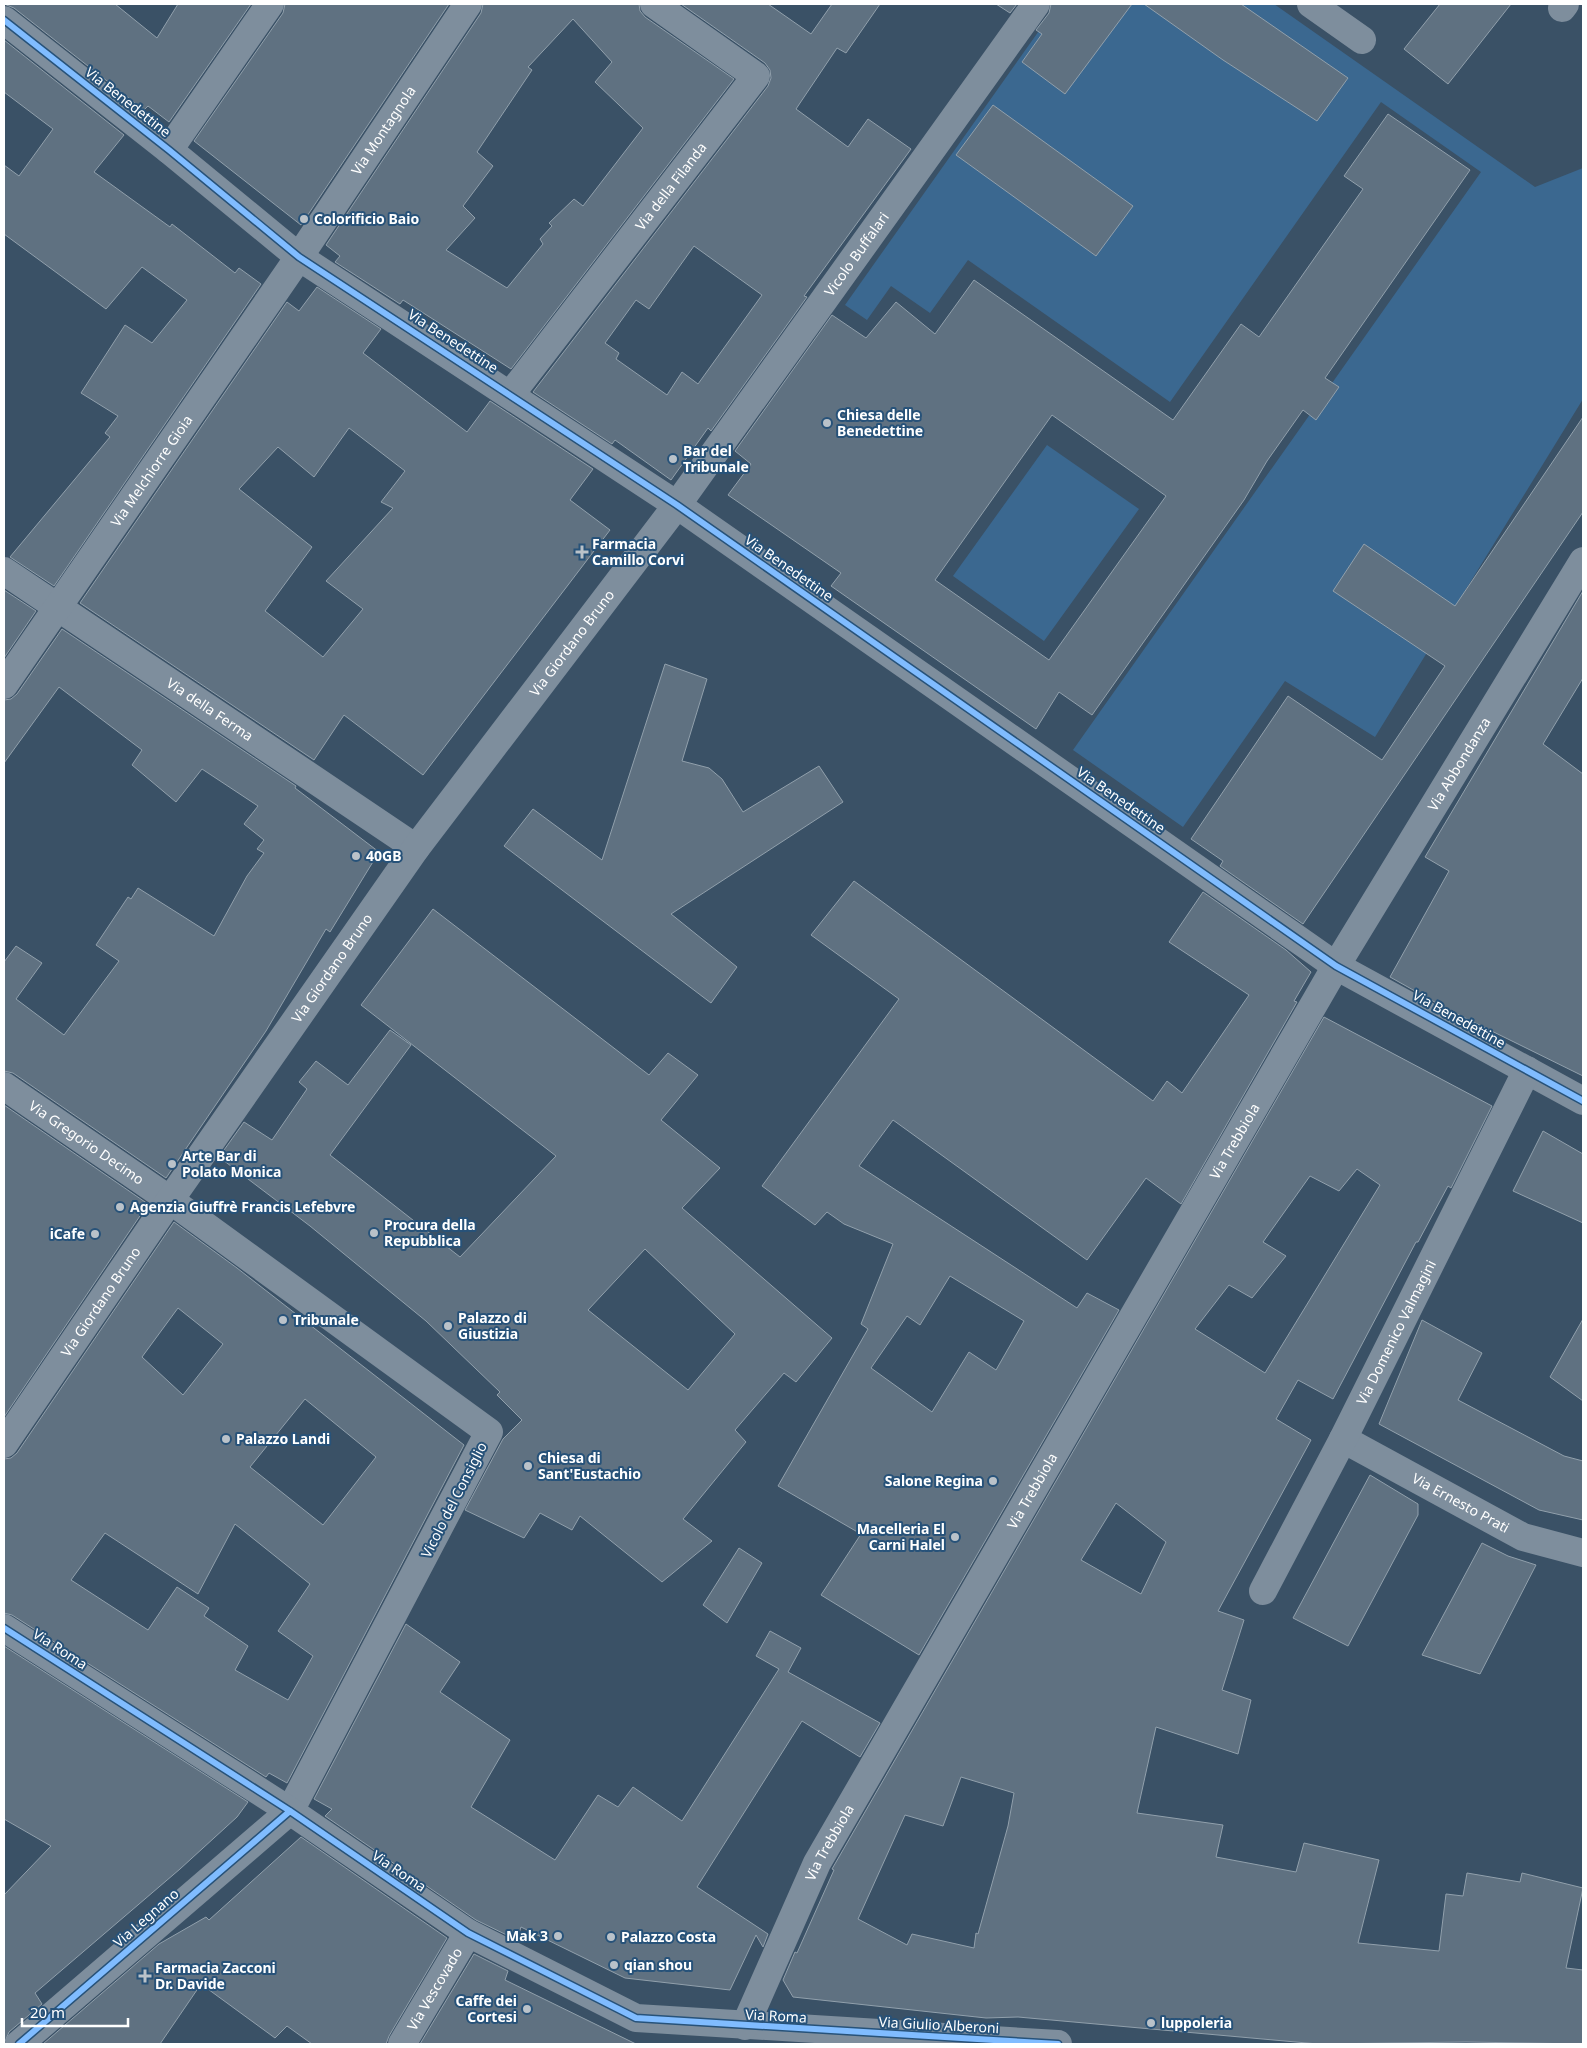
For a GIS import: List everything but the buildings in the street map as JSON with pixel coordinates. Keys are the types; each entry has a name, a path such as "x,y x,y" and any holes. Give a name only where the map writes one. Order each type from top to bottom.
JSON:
{"street":[{"path":"168,150 270,4"},
{"name":"Via Montagnola","path":"300,257 468,4"},
{"name":"Via della Filanda","path":"511,394 756,76 654,4"},
{"name":"Vicolo Buffalari","path":"677,505 1036,4"},
{"path":"1311,4 1362,40"},
{"name":"Via Benedettine","path":"4,20 300,257 511,394 677,505 1336,966 1583,1101"},
{"name":"Via Melchiorre Gioia","path":"4,684 300,257"},
{"name":"Via Giordano Bruno","path":"4,1444 170,1200 416,848 677,505"},
{"name":"Via Abbondanza","path":"1336,966 1583,561"},
{"name":"Via della Ferma","path":"4,571 416,848"},
{"name":"Via Trebbiola","path":"745,2026 817,1863 1336,966"},
{"name":"Via Domenico Valmagini","path":"1262,1591 1343,1439 1526,1070"},
{"name":"Via Gregorio Decimo","path":"4,1086 170,1200"},
{"name":"Vicolo del Consiglio","path":"170,1200 489,1432 290,1811"},
{"name":"Via Ernesto Prati","path":"1343,1439 1524,1537 1583,1553"},
{"name":"Via Roma","path":"4,1628 290,1811 468,1933 636,2018 745,2026 819,2037"},
{"name":"Via Legnano","path":"19,2044 290,1811"},
{"name":"Via Vescovado","path":"402,2044 468,1933"},
{"name":"Via Giulio Alberoni","path":"819,2037 1058,2044"}],"shaded area":[{"path":"1058,4 1274,4 1535,187 1583,168 1583,399 1375,737 1285,681 1183,827 1073,750 1481,172 1381,102 1170,402 968,260 930,313 891,286 867,320 845,305"},
{"path":"1047,445 1139,509 1044,641 953,576"}],"cycle path":[{"path":"4,20 169,150 299,257 677,505 1336,966 1583,1101"},
{"path":"4,1628 290,1811 468,1933 636,2018 1058,2044"},
{"path":"19,2044 290,1811"}],"place":[{"name":"Colorificio Baio","path":"304,219"},
{"name":"Chiesa delle Benedettine","path":"827,423"},
{"name":"Bar del Tribunale","path":"673,459"},
{"name":"Farmacia Camillo Corvi","path":"582,552"},
{"name":"40GB","path":"356,856"},
{"name":"Arte Bar di Polato Monica","path":"172,1164"},
{"name":"Agenzia Giuffrè Francis Lefebvre","path":"120,1207"},
{"name":"Procura della Repubblica","path":"374,1233"},
{"name":"iCafe","path":"95,1234"},
{"name":"Tribunale","path":"283,1320"},
{"name":"Palazzo di Giustizia","path":"448,1326"},
{"name":"Palazzo Landi","path":"226,1439"},
{"name":"Chiesa di Sant'Eustachio","path":"528,1466"},
{"name":"Salone Regina","path":"993,1481"},
{"name":"Macelleria El Carni Halel","path":"955,1537"},
{"name":"Mak 3","path":"558,1936"},
{"name":"Palazzo Costa","path":"611,1937"},
{"name":"qian shou","path":"614,1965"},
{"name":"Farmacia Zacconi Dr. Davide","path":"145,1976"},
{"name":"Caffe dei Cortesi","path":"527,2009"},
{"name":"luppoleria","path":"1151,2023"}]}
